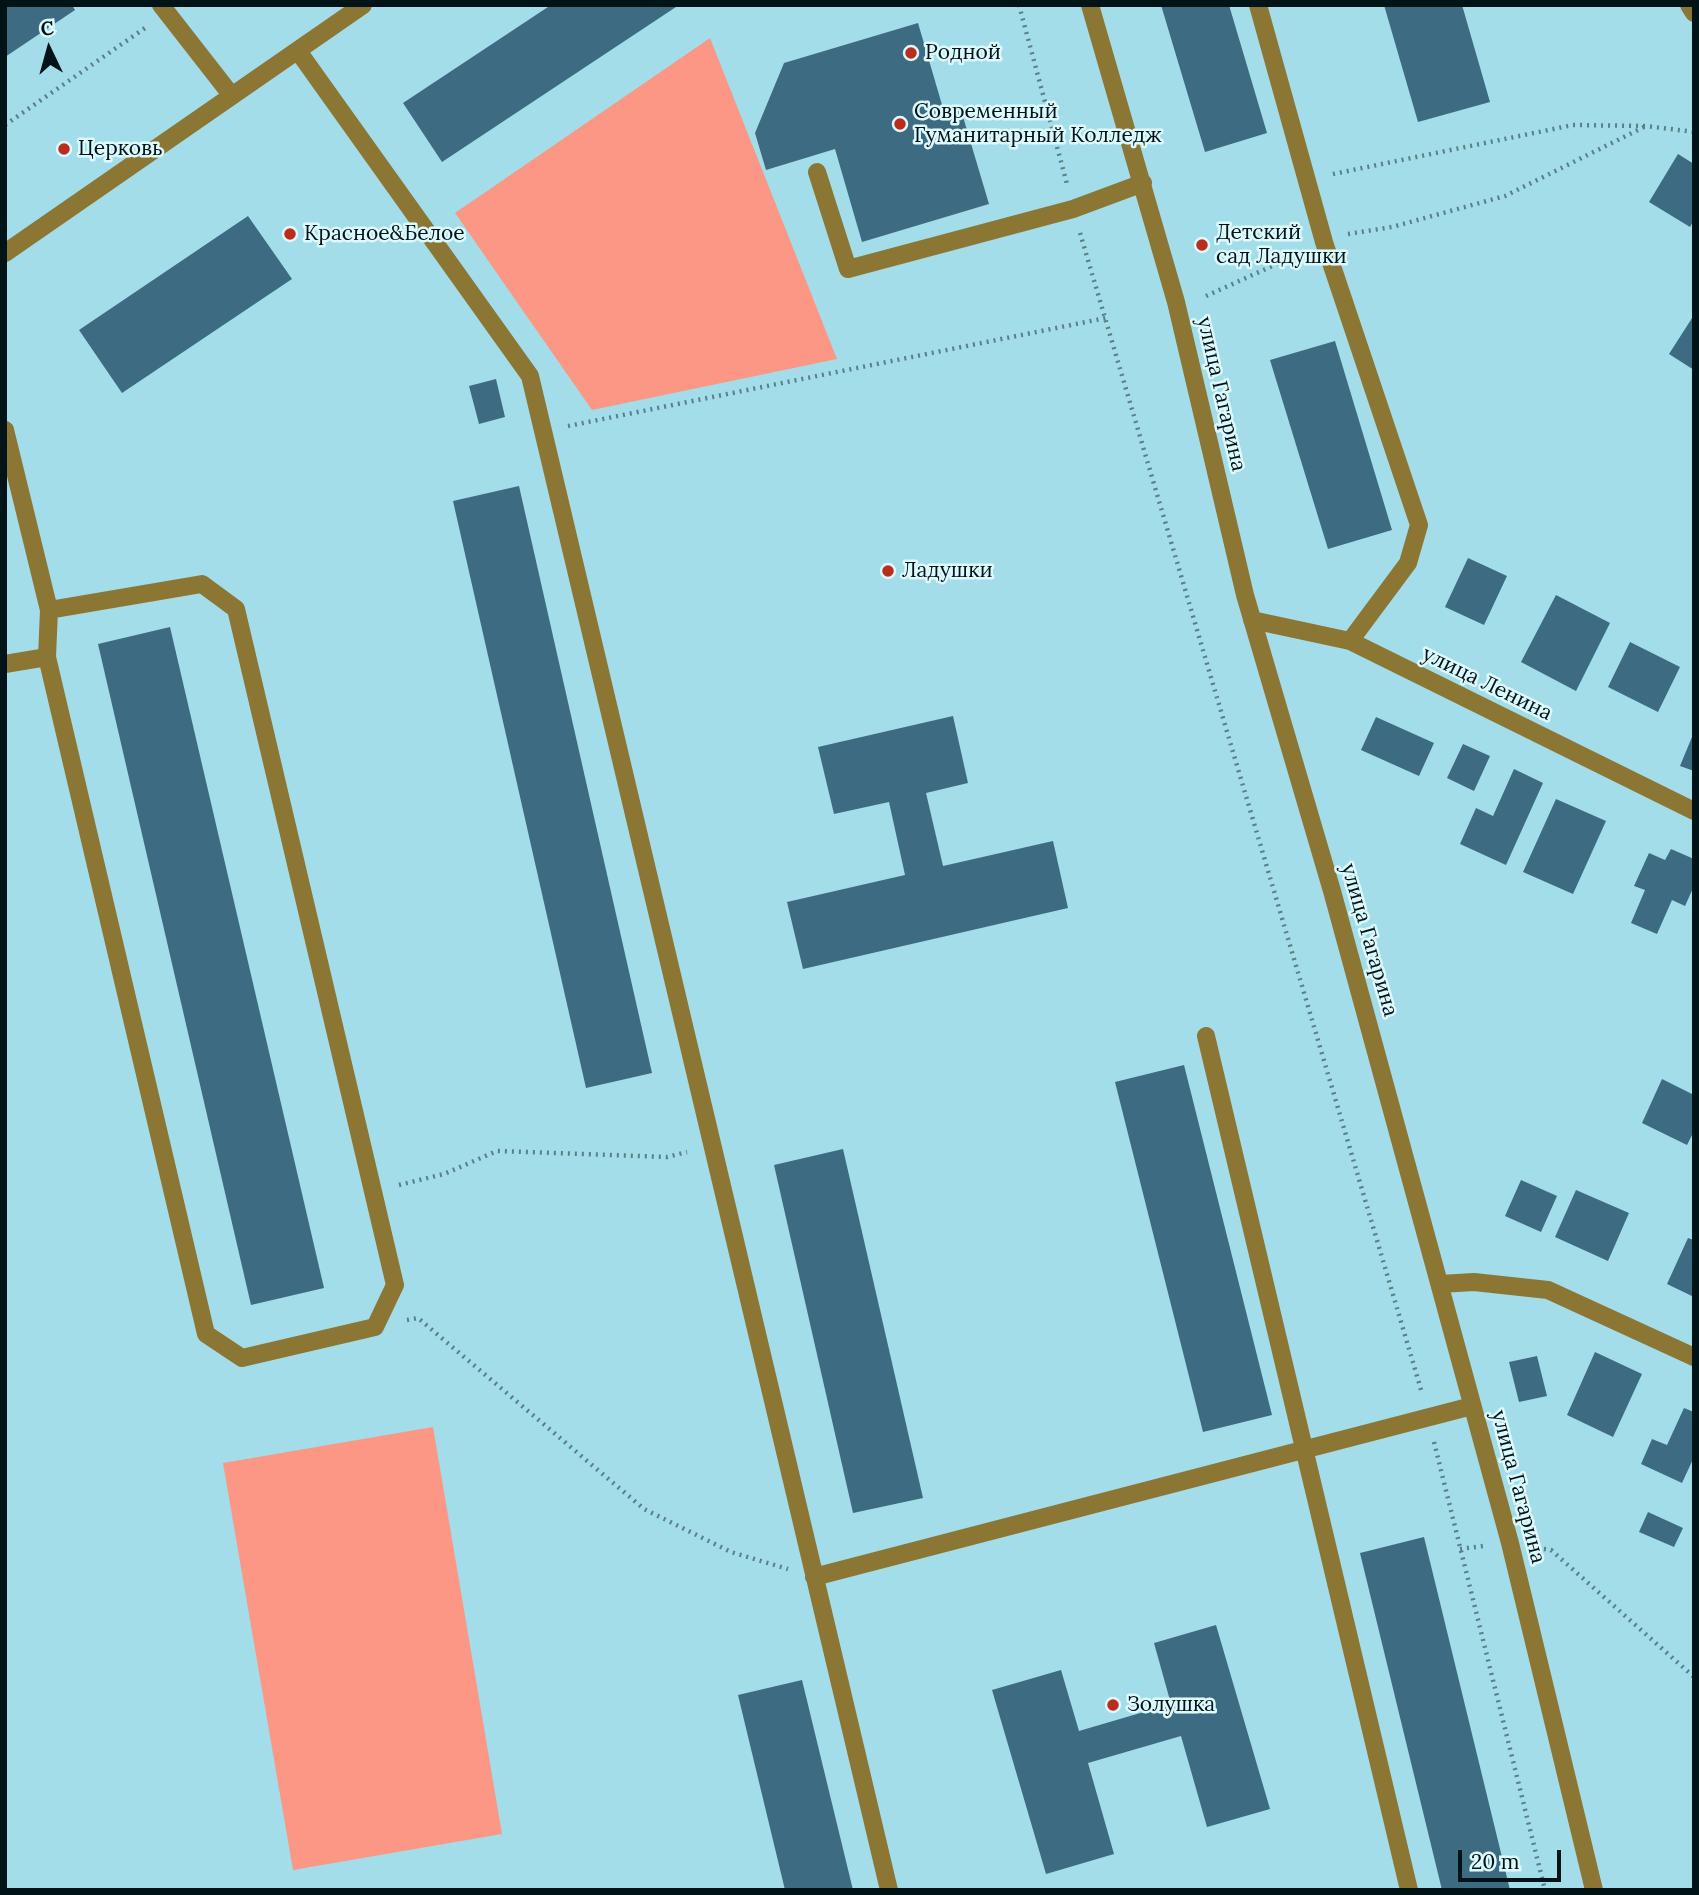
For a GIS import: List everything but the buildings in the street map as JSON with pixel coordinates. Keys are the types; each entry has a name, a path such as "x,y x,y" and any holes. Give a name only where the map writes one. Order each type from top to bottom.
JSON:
{"street":[{"path":"5,253 363,5"},
{"name":"улица Гагарина","path":"1090,5 1176,302 1252,620 1332,891 1510,1543 1594,1890"},
{"path":"1258,5 1324,242 1419,525 1408,563 1350,641"},
{"path":"1689,5 1694,13"},
{"path":"158,13 232,96"},
{"path":"298,51 530,376 889,1890"},
{"path":"817,172 848,269 1073,209 1143,183"},
{"path":"5,430 50,610 47,656 206,1335 242,1358 375,1327 395,1285 236,609 202,584 50,610"},
{"name":"улица Ленина","path":"1252,620 1350,641 1694,811"},
{"path":"5,664 47,656"},
{"path":"1206,1036 1409,1890"},
{"path":"1440,1284 1474,1282 1548,1290 1694,1357"},
{"path":"814,1577 1472,1406"}],"path":[{"path":"1019,5 1073,209 1427,1416 1545,1890"},
{"path":"5,125 158,13"},
{"path":"1308,179 1573,125 1646,127 1694,132"},
{"path":"1206,296 1324,242 1354,232 1392,226 1505,196 1646,127"},
{"path":"543,431 1106,318"},
{"path":"373,1192 444,1174 497,1151 667,1157 712,1145"},
{"path":"375,1327 418,1318 644,1509 732,1552 814,1577"},
{"path":"1460,1549 1510,1543 1551,1550 1694,1677"}],"shaded area":[{"path":"710,38 837,359 592,410 455,213"},
{"path":"433,1427 502,1834 293,1870 223,1463"}],"place":[{"name":"Родной","path":"911,53"},
{"name":"Современный Гуманитарный Колледж","path":"900,124"},
{"name":"Церковь","path":"64,149"},
{"name":"Красное&Белое","path":"290,234"},
{"name":"Детский сад Ладушки","path":"1202,245"},
{"name":"Ладушки","path":"888,571"},
{"name":"Золушка","path":"1113,1705"}]}
